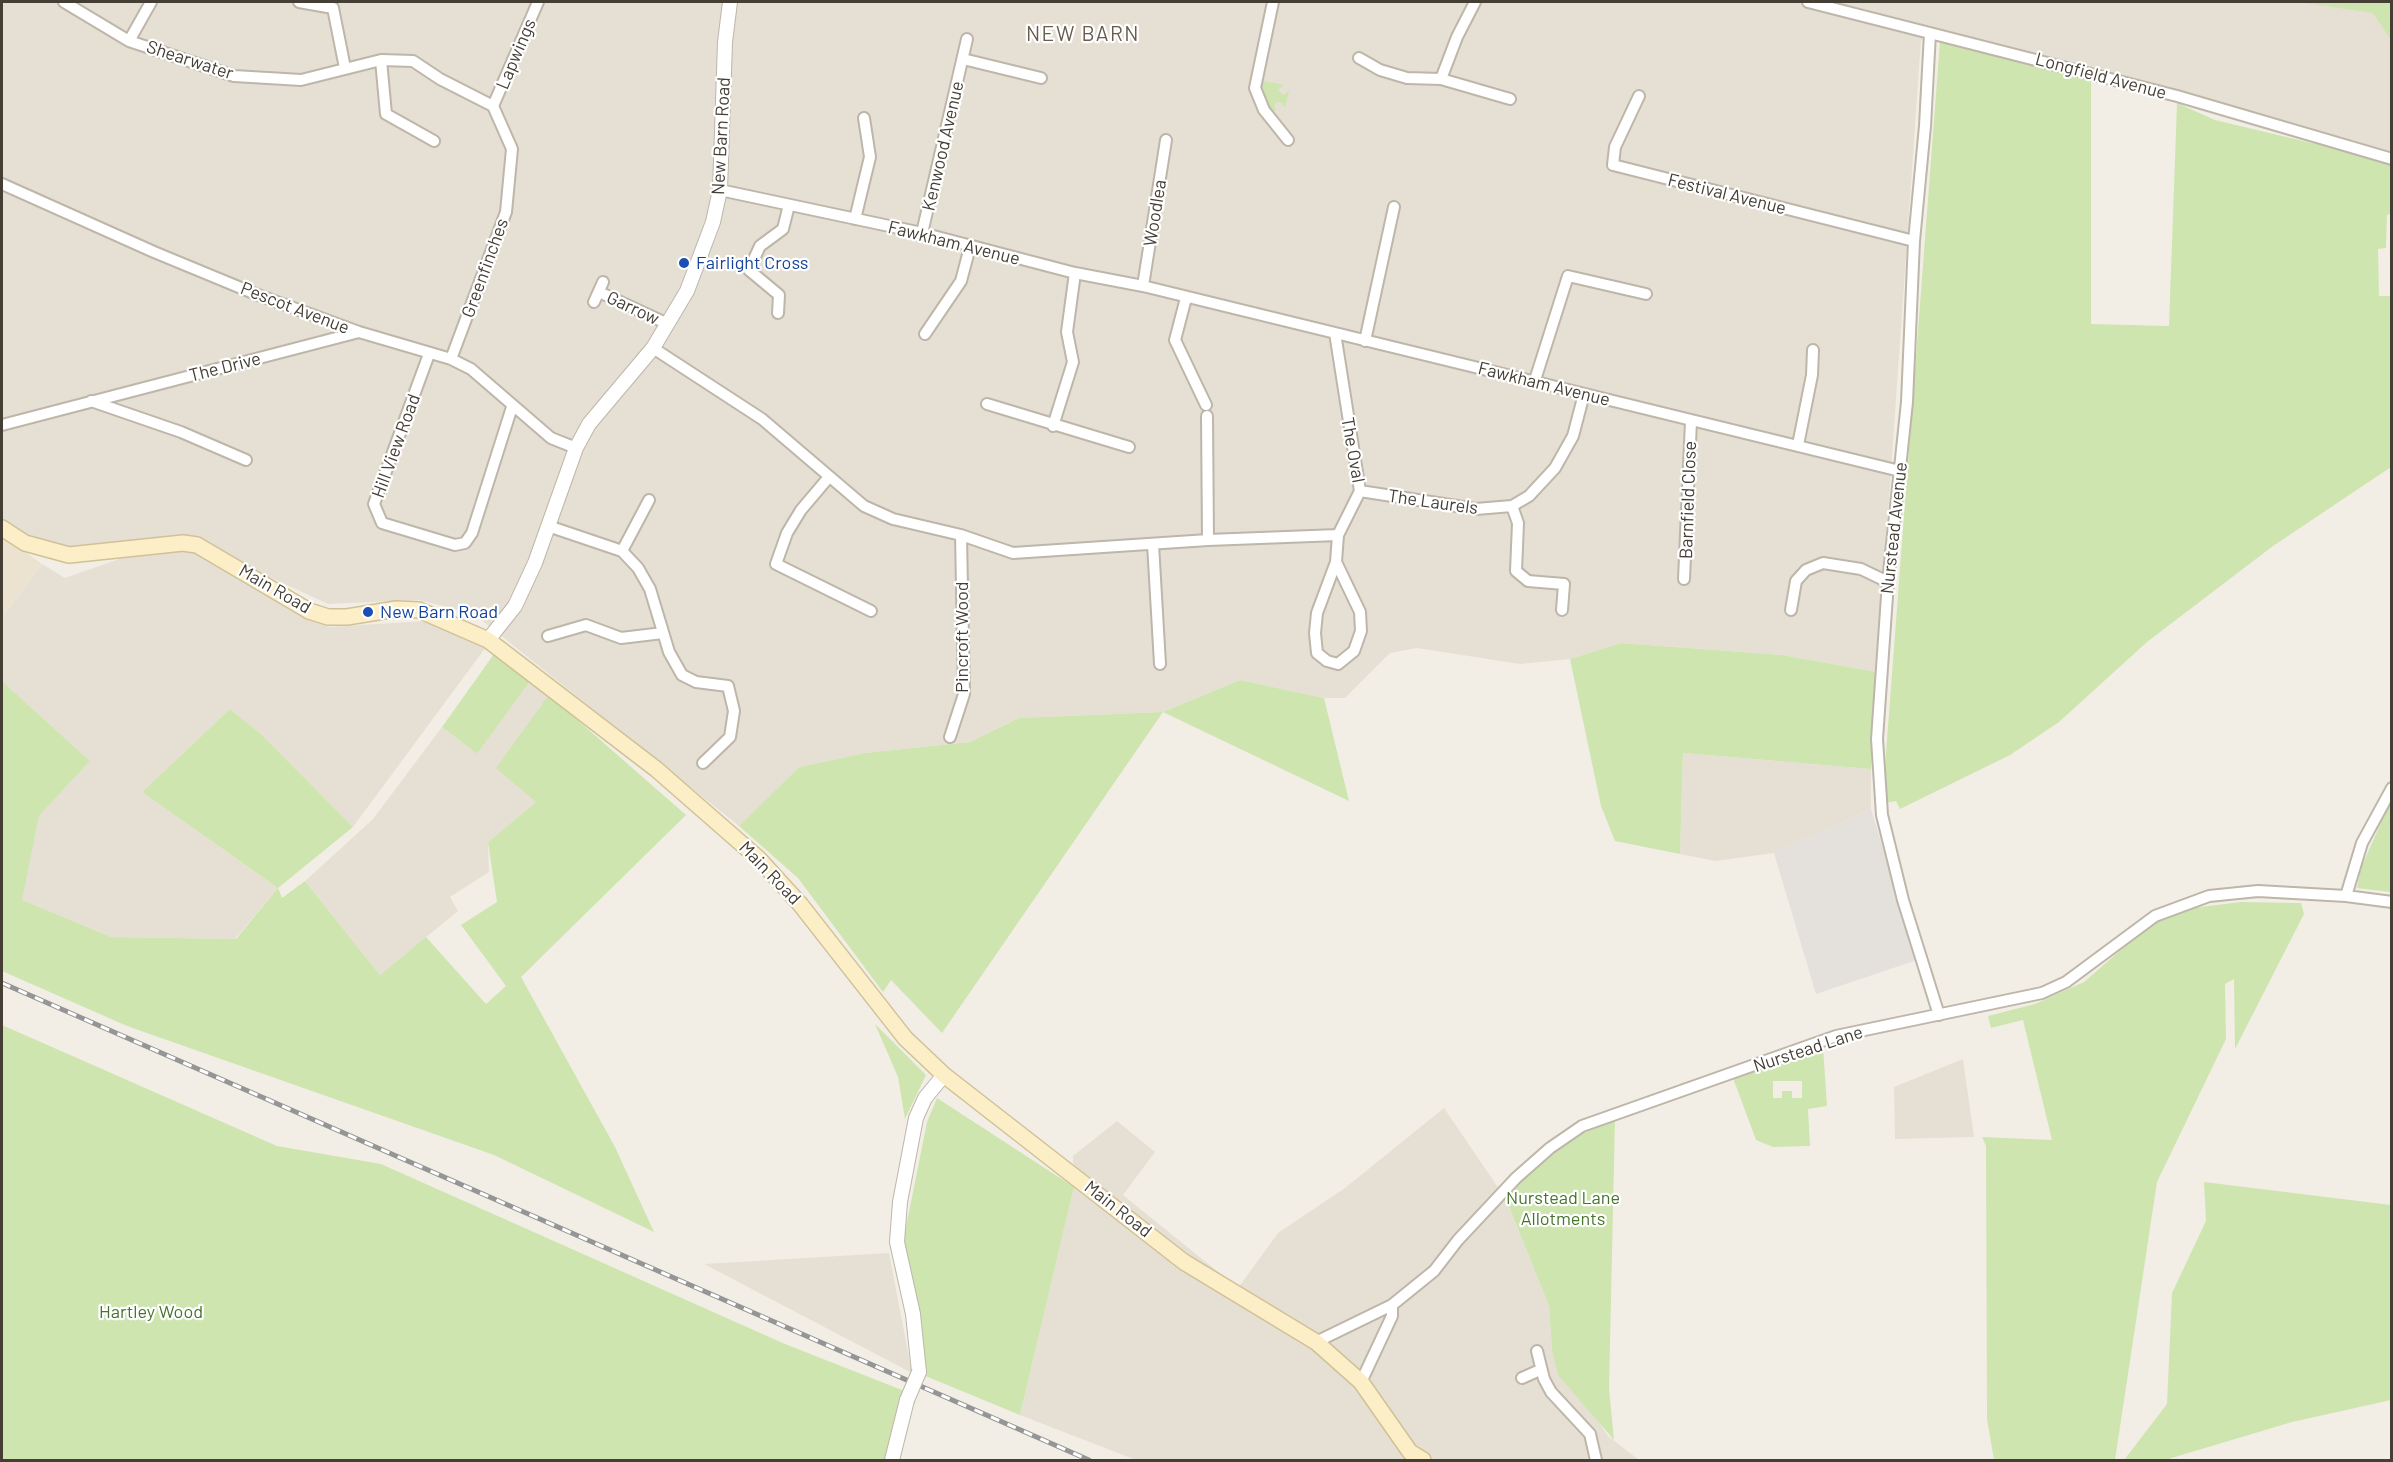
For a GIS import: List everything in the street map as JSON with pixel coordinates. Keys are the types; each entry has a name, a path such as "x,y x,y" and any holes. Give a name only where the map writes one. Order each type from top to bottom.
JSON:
{"main road":[{"name":"Main Road","path":"2,528 25,543 69,555 183,543 197,545 309,611 328,616 347,617 396,609 419,610 488,640 656,768 759,859 800,904 905,1038 944,1075 1184,1262 1316,1342 1361,1382 1414,1458"}],"street":[{"name":"Shearwater","path":"64,2 129,40 234,76 301,80 381,60 413,61 440,79 493,106"},
{"path":"129,40 151,2"},
{"path":"299,2 333,8 345,68"},
{"name":"Lapwings","path":"493,106 538,2"},
{"name":"New Barn Road","path":"488,640 515,606 548,526 576,448 589,424 653,348 668,324 687,291 713,222 720,190 728,2"},
{"path":"1273,2 1255,88 1264,110 1287,140"},
{"path":"1441,79 1457,37 1475,2"},
{"name":"Longfield Avenue","path":"1808,2 2177,96 2391,159"},
{"name":"Nurstead Avenue","path":"1930,33 1900,471 1888,582 1877,739 1880,801 1903,900 1939,1015"},
{"name":"Kenwood Avenue","path":"922,233 967,39"},
{"path":"1359,58 1380,70 1407,78 1441,79 1510,99"},
{"name":"Kenwood Avenue","path":"963,59 1041,78"},
{"path":"381,60 386,114 434,141"},
{"name":"Festival Avenue","path":"1639,96 1615,147 1613,165 1914,241"},
{"name":"Greenfinches","path":"451,359 506,212 512,149 493,106"},
{"path":"855,219 870,158 864,118"},
{"name":"Woodlea","path":"1143,286 1166,140"},
{"name":"Pescot Avenue","path":"2,184 154,252 359,332 451,359 471,369 512,407 551,438 576,448"},
{"name":"Fawkham Avenue","path":"720,190 922,233 1075,273 1143,286 1535,380 1691,421 1900,471"},
{"path":"778,313 779,295 749,270 760,246 783,229 789,206"},
{"path":"1365,341 1394,207"},
{"path":"925,333 961,281 970,247"},
{"path":"1053,426 1073,362 1067,332 1075,273"},
{"path":"1535,380 1568,276 1646,294"},
{"name":"Garrow","path":"599,292 668,324"},
{"path":"1186,298 1175,340 1207,410 1208,540"},
{"name":"The Drive","path":"2,424 359,332"},
{"name":"The Oval","path":"1335,333 1360,491 1338,535 1336,562 1317,613 1315,633 1317,653 1327,661 1338,664 1354,651 1361,631 1360,612 1336,562"},
{"path":"653,348 762,419 864,506 893,519 961,535 1013,552 1031,553 1208,540 1338,535"},
{"path":"1798,445 1812,375 1813,350"},
{"name":"Hill View Road","path":"429,354 374,504 382,523 455,545 465,543 472,533 512,407"},
{"path":"1562,610 1564,578 1528,581 1519,575 1516,566 1518,523 1512,506 1530,496 1555,468 1573,436 1584,394"},
{"path":"91,401 181,432 246,460"},
{"path":"987,404 1053,426 1129,447"},
{"name":"Barnfield Close","path":"1684,579 1691,421"},
{"path":"829,477 801,510 787,533 776,564 871,611"},
{"name":"The Laurels","path":"1360,491 1476,509 1512,506"},
{"path":"622,551 649,500"},
{"path":"548,526 622,551 639,568 650,589 663,633 682,675 696,682 728,686 734,711 730,737 703,762"},
{"name":"Pincroft Wood","path":"950,737 964,694 961,535"},
{"path":"1153,544 1160,664"},
{"path":"1791,610 1796,581 1806,570 1823,563 1861,569 1888,582"},
{"path":"548,636 586,625 621,638 663,633"},
{"path":"2346,896 2362,843 2391,788"},
{"name":"Nurstead Lane","path":"1316,1342 1392,1305 1434,1271 1458,1240 1516,1178 1550,1148 1582,1125 1836,1036 2042,993 2066,982 2155,916 2209,896 2258,891 2346,896 2391,902"},
{"path":"892,1461 907,1400 919,1372 913,1314 897,1242 900,1202 916,1118 925,1098 944,1075"},
{"path":"1361,1382 1392,1316 1392,1305"},
{"path":"1537,1351 1540,1370 1551,1392 1590,1434 1596,1461"},
{"path":"1522,1378 1540,1370"}],"shaded area":[{"path":"2,2 2391,2 2391,155 2077,63 1939,29 1921,40 1877,672 1782,655 1621,643 1570,659 1520,664 1417,648 1390,653 1345,698 1324,698 1240,680 1163,712 1019,718 970,742 865,753 799,767 739,826 474,614 419,600 328,604 209,549 52,549 10,529 2,520"},
{"path":"2,535 42,564 2,618"},
{"path":"190,549 212,559 290,610 329,627 426,621 486,647 353,827 262,735 230,709 142,792 278,888 235,939 111,937 21,900 39,816 90,761 2,681 2,618 42,564 65,578 125,557"},
{"path":"531,680 549,695 536,802 488,842 489,872 450,897 458,911 380,975 305,881 373,819 442,727 477,754"},
{"path":"1683,753 1871,769 1871,809 1774,853 1715,861 1680,854"},
{"path":"1871,809 1917,960 1816,994 1774,853"},
{"path":"1963,1059 1974,1137 1895,1139 1894,1087"},
{"path":"1444,1108 1506,1199 1549,1306 1552,1350 1608,1436 1639,1460 1136,1460 1020,1415 1074,1187 1073,1156 1117,1121 1155,1152 1123,1195 1238,1288 1278,1233 1345,1188"},
{"path":"889,1253 912,1373 704,1264"}],"green space":[{"path":"2298,2 2391,2 2391,40 2373,13"},
{"path":"1940,41 2091,79 2091,324 2169,326 2177,103 2215,120 2391,162 2391,214 2387,215 2386,248 2378,249 2379,296 2391,296 2391,467 2273,546 2147,642 2059,722 2010,755 1900,809 1896,801 1885,803 1885,766"},
{"path":"1260,80 1284,85 1278,90 1283,95 1289,91 1285,108 1282,103 1277,102 1274,106 1276,111 1271,111 1261,96"},
{"path":"1621,643 1782,655 1877,672 1871,769 1683,753 1680,854 1615,841 1601,806 1570,659"},
{"path":"494,654 531,680 477,754 442,727"},
{"path":"1240,680 1324,698 1349,801 1163,712"},
{"path":"2,681 90,761 39,816 22,900 111,937 236,939 278,888 282,898 305,881 380,975 426,937 486,1004 506,986 461,925 497,902 488,842 536,802 496,768 549,695 686,815 521,977 615,1147 654,1232 494,1155 127,1026 2,971"},
{"path":"230,709 262,735 353,827 278,888 142,792"},
{"path":"1163,712 942,1033 891,980 883,992 798,878 739,826 799,767 865,753 970,742 1019,718"},
{"path":"2391,800 2391,892 2357,888 2361,868"},
{"path":"2241,902 2301,903 2304,914 2235,1049 2234,979 2225,984 2226,1039 2157,1182 2115,1460 1994,1460 1987,1419 1986,1146 1982,1137 2052,1140 2023,1020 1991,1028 1988,1016 2035,1004 2084,982 2153,922 2192,908"},
{"path":"875,1024 926,1075 905,1119 898,1077"},
{"name":"Hartley Wood","path":"2,1025 277,1146 381,1164 785,1344 907,1392 885,1460 2,1460"},
{"path":"1823,1047 1827,1106 1808,1109 1810,1146 1773,1147 1756,1140 1733,1078","holes":["1773,1081 1802,1081 1802,1098 1792,1098 1792,1091 1782,1091 1782,1098 1773,1098"]},
{"path":"937,1098 1074,1187 1020,1415 923,1375 903,1242 927,1122"},
{"name":"Nurstead Lane Allotments","path":"1615,1119 1609,1388 1614,1440 1558,1375 1552,1350 1549,1306 1506,1199 1523,1176 1545,1159 1577,1136"},
{"path":"2204,1182 2391,1205 2391,1400 2292,1422 2165,1460 2124,1460 2167,1404 2172,1293 2206,1221"}],"railway":[{"path":"2,983 1089,1460"}],"place":[{"name":"Fairlight Cross","path":"684,263"},
{"name":"New Barn Road","path":"368,612"}],"district":[{"name":"NEW BARN","path":"1083,34"}]}
